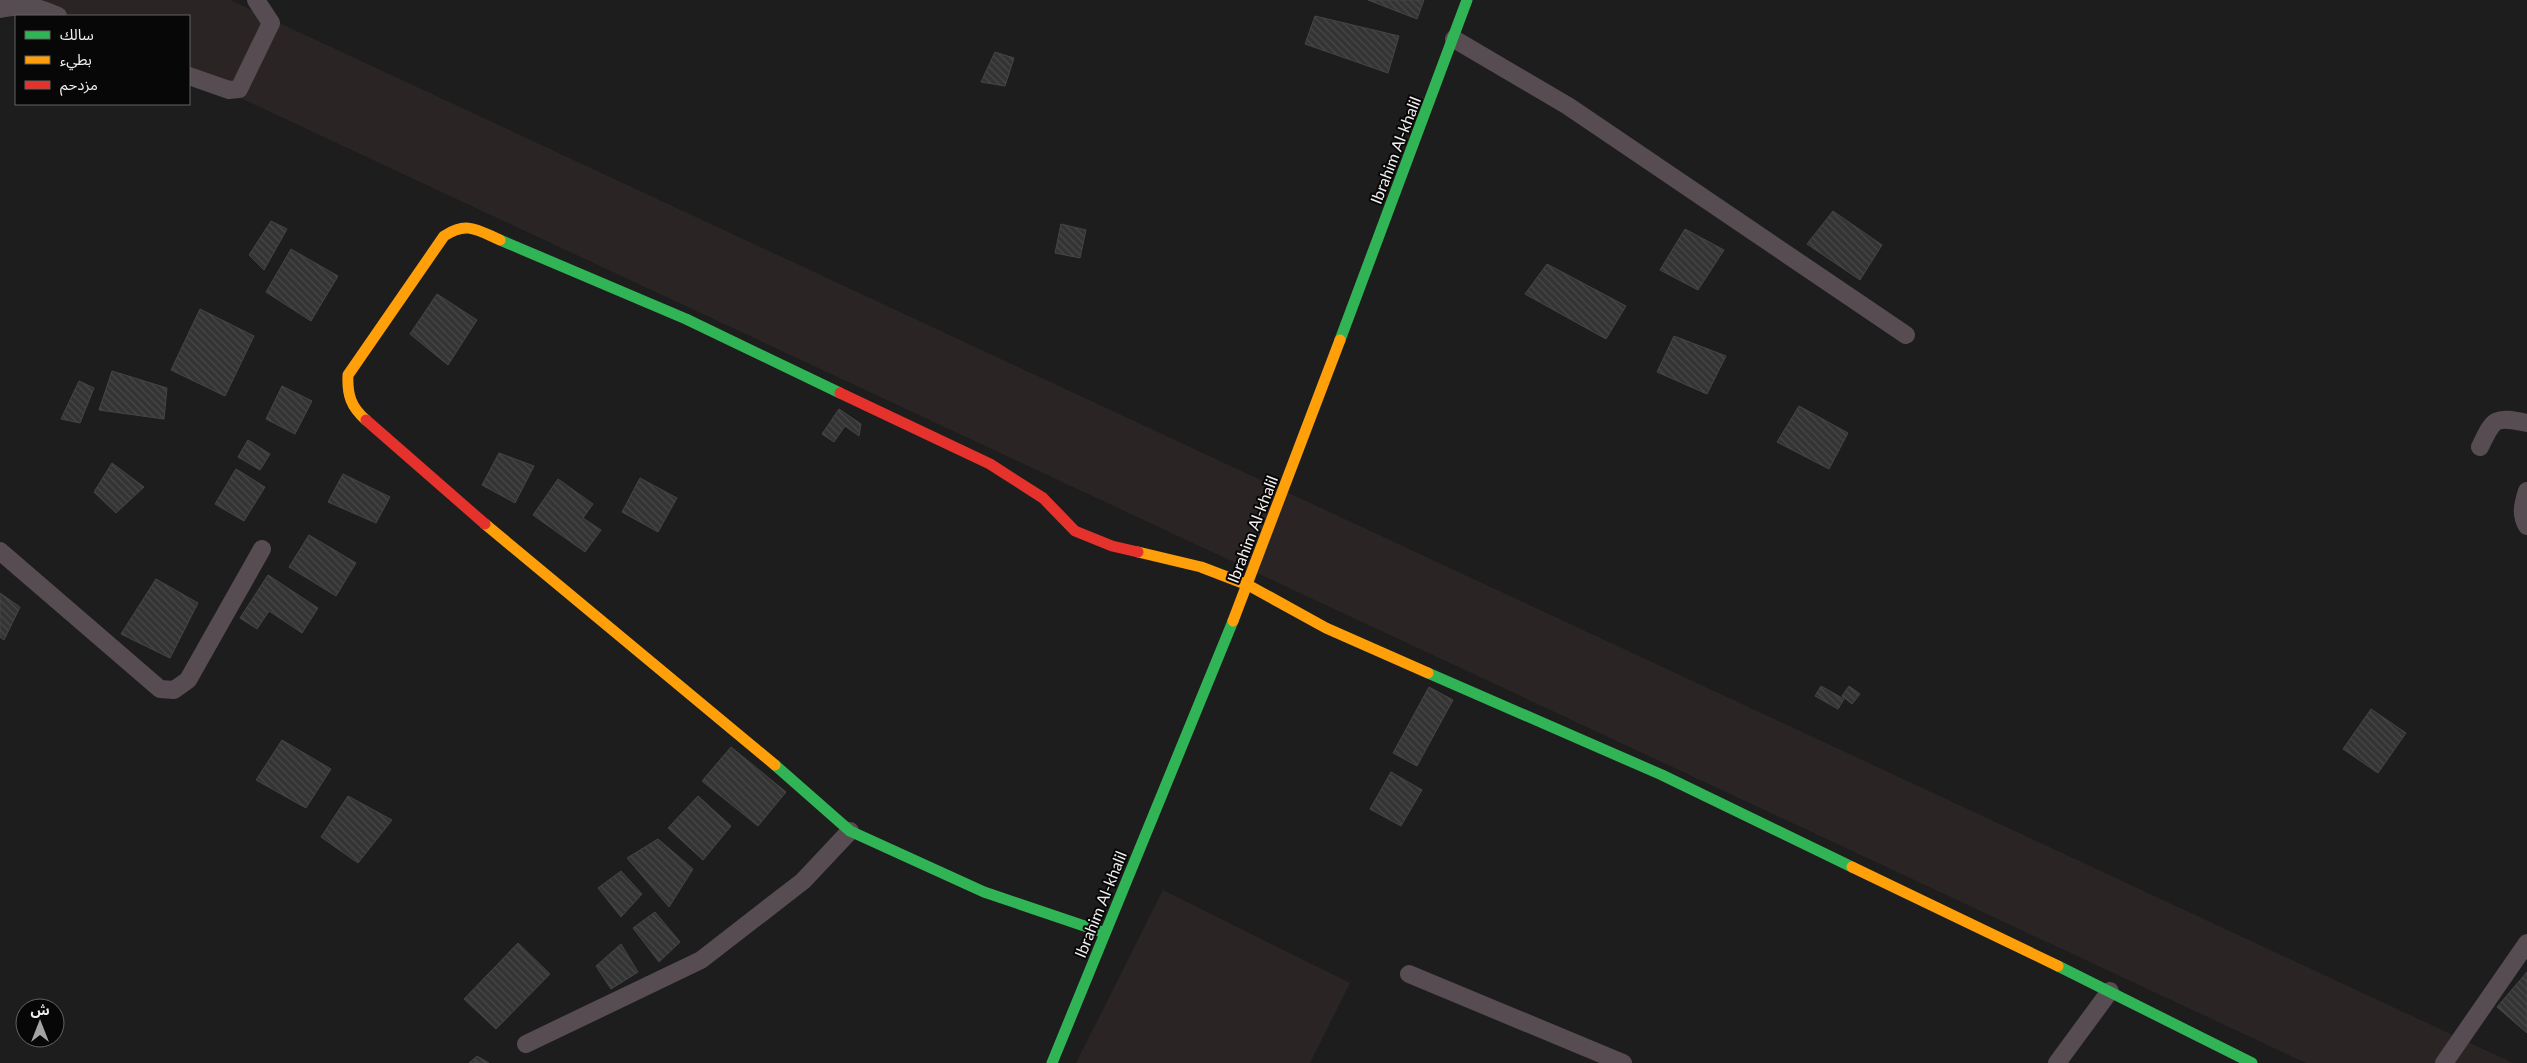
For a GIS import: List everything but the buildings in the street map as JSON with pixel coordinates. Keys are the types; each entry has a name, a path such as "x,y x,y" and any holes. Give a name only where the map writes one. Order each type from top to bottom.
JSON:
{"street":[{"path":"190,76 229,90 240,89 271,23 256,0"},
{"name":"Ibrahim Al-khalil","path":"1052,1063 1248,586 1467,0"},
{"path":"0,9 15,6 36,6 56,15"},
{"path":"1454,39 1568,106 1906,335"},
{"path":"1106,933 984,892 850,831 801,786 440,487 354,409 347,391 348,375 444,236 455,229 470,227 686,319 990,464 1043,498 1075,531 1112,546 1202,567 1248,586 1326,628 1662,775 2110,991 2252,1063"},
{"path":"2480,447 2491,424 2495,421 2512,420 2527,423"},
{"path":"2527,491 2522,510 2522,518 2527,526"},
{"path":"0,551 160,689 174,690 188,680 262,549"},
{"path":"526,1044 701,960 803,881 850,831"},
{"path":"2444,1063 2527,944"},
{"path":"1408,974 1623,1063"},
{"path":"2057,1063 2110,991"}],"shaded area":[{"path":"31,0 230,0 2513,1063 2306,1063 190,74 190,15 64,15"},
{"path":"1163,890 1350,983 1310,1063 1076,1063"}],"traffic: fast":[{"path":"1340,340 1467,0"},
{"path":"500,240 686,319 840,393"},
{"path":"1052,1063 1233,621"},
{"path":"1428,673 1662,775 1852,867"},
{"path":"775,765 850,831 984,892 1105,933"},
{"path":"2058,966 2252,1063"}],"traffic: slow":[{"path":"366,420 353,405 349,395 348,375 444,236 452,231 466,228 478,230 500,240"},
{"path":"1233,621 1340,340"},
{"path":"485,524 775,765"},
{"path":"1138,552 1201,567 1248,585 1326,628 1428,673"},
{"path":"1852,867 2058,966"}],"traffic: jam":[{"path":"840,393 990,464 1043,498 1075,531 1112,546 1138,552"},
{"path":"366,420 485,524"}]}
